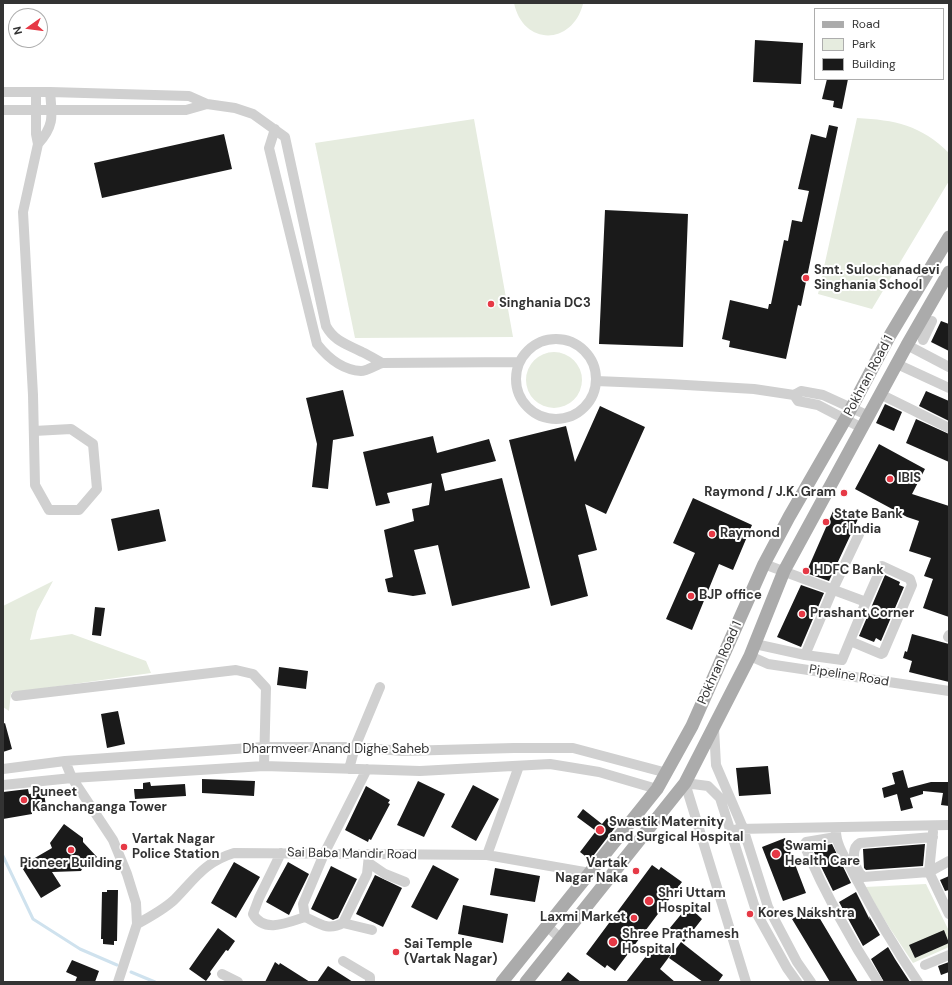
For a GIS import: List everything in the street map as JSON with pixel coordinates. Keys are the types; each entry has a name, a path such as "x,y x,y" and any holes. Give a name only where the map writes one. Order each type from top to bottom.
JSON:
{"main road":[{"name":"Pokhran Road 1","path":"502,982 657,789 667,773 692,726 764,564 789,517 849,413 889,336 949,237"},
{"path":"937,257 949,265"},
{"name":"Pokhran Road 1","path":"526,982 685,783 749,658 784,571 907,345 930,320 949,272"}],"street":[{"path":"3,92 189,96 207,104 241,110 253,114 275,129 285,137 326,326 337,341 361,351 382,363"},
{"path":"34,431 71,429 92,444 97,489 79,510 49,510 35,485 34,431 23,212 38,144 36,134 36,92"},
{"path":"38,144 47,134 53,120 50,92"},
{"path":"3,110 186,110 207,104"},
{"path":"275,129 269,148 317,344 327,356 338,364 362,371 382,363 519,362"},
{"path":"923,340 930,320"},
{"path":"547,339 562,339 576,344 587,353 594,366 596,381 593,396 584,408 572,416 550,418 536,414 521,398 518,391 516,376 519,362 534,345 547,339"},
{"path":"907,345 949,367"},
{"path":"897,364 949,388"},
{"path":"596,381 754,389 794,395 798,401 869,416"},
{"path":"880,394 949,428"},
{"path":"849,413 862,428"},
{"path":"805,655 833,588 861,530"},
{"path":"764,564 833,588 866,602"},
{"path":"755,644 805,655 840,660 844,657 850,641 866,602 882,566 910,579 912,584 883,653 881,654 850,641"},
{"name":"Pipeline Road","path":"749,658 768,664 949,691"},
{"path":"16,696 236,670 253,674 266,688 263,748 264,766"},
{"path":"349,769 355,747 380,687"},
{"path":"714,728 716,765 743,828 768,908 797,962 810,982"},
{"name":"Dharmveer Anand Dighe Saheb","path":"3,769 65,762 263,748 355,747 402,751 573,748 667,773"},
{"path":"65,762 72,778 113,840 127,874 136,903 137,924 118,982"},
{"name":"Dharmveer Anand Dighe Saheb","path":"3,784 72,778 264,766 420,771 550,764 585,770 657,789"},
{"path":"487,855 519,766"},
{"path":"305,918 303,904 324,854 367,769"},
{"path":"746,982 685,783 708,786 714,790 720,798 757,914 796,982"},
{"path":"730,830 743,828 836,832 949,825"},
{"path":"934,826 929,872 949,914"},
{"path":"836,832 806,842 804,845 824,891 843,927 878,982"},
{"path":"836,832 870,904 902,959 918,982"},
{"path":"933,837 860,842 855,855 855,865 863,877 929,872 949,861"},
{"name":"Sai Baba Mandir Road","path":"137,924 165,908 201,870 221,857 234,853 324,854 369,859 487,855 590,873"},
{"path":"281,853 258,898 253,914 256,919 262,923 272,926 305,918 329,928 336,928 343,924 367,874 369,859"},
{"path":"369,859 385,874 404,882"},
{"path":"343,924 372,930"},
{"path":"547,926 561,939"},
{"path":"925,965 949,955"},
{"path":"343,961 370,977 370,982"},
{"path":"222,974 238,982"}],"green space":[{"path":"514,3 583,4 577,18 569,28 559,33 548,35 537,33 527,27 519,17"},
{"path":"857,118 883,120 918,130 939,144 949,153 949,181 872,309 818,294"},
{"path":"474,119 513,337 355,338 315,143"},
{"path":"549,352 559,352 574,360 580,369 582,380 580,391 574,400 559,408 549,408 538,403 531,396 526,385 526,375 531,364 538,357"},
{"path":"53,581 37,611 30,640 72,634 146,661 151,673 11,693 9,711 3,707 3,606"},
{"path":"926,884 949,931 949,947 913,963 865,887"}],"building":[{"path":"755,40 803,43 801,84 753,82"},
{"path":"827,80 848,80 842,109 833,107 834,101 822,99"},
{"path":"829,125 838,127 801,306 798,305 786,359 729,347 730,341 722,339 730,300 768,309 769,304 771,304 784,240 788,241 792,220 802,222 809,191 798,189 811,134 826,138"},
{"path":"224,134 232,169 102,198 94,163"},
{"path":"605,210 688,214 683,347 599,344"},
{"path":"941,321 949,324 949,351 931,342"},
{"path":"343,390 354,436 333,440 328,489 312,487 317,444 306,398"},
{"path":"926,391 949,401 949,421 919,406"},
{"path":"885,404 902,412 894,431 876,423"},
{"path":"600,406 645,427 606,514 585,504 597,550 578,555 588,596 551,606 509,440 566,426 575,462"},
{"path":"916,419 949,434 949,462 906,443"},
{"path":"433,436 437,453 489,439 496,461 441,474 445,491 502,478 530,588 452,606 438,545 414,550 426,594 413,596 388,592 385,579 393,577 384,530 414,521 412,509 429,505 432,483 387,493 390,503 376,506 363,452"},
{"path":"879,444 925,469 912,494 949,506 949,617 923,608 933,579 924,576 931,558 909,551 919,521 907,517 855,489"},
{"name":"Raymond","path":"693,498 752,525 733,570 719,564 692,630 666,619 695,553 673,543"},
{"path":"159,509 166,541 118,551 111,519"},
{"path":"834,509 858,519 829,581 806,573"},
{"path":"885,575 900,582 899,585 904,587 881,641 876,638 874,642 859,636"},
{"name":"Prashant Corner","path":"801,585 824,593 801,647 777,637"},
{"path":"95,607 105,608 101,636 92,635"},
{"path":"912,634 949,644 949,682 909,672 912,661 903,658 905,651 907,652"},
{"path":"279,667 308,671 306,689 277,685"},
{"path":"118,711 125,744 107,748 101,714"},
{"path":"5,723 12,749 3,752 3,724"},
{"path":"768,766 771,794 739,796 736,768"},
{"path":"903,770 908,788 931,782 949,782 949,806 941,805 943,793 923,791 923,794 910,798 913,808 901,811 897,794 884,798 882,788 895,784 892,773"},
{"path":"202,779 255,781 254,796 202,793"},
{"path":"418,781 445,794 424,837 397,825"},
{"path":"150,782 151,786 185,784 186,796 135,799 134,789 143,789 143,783"},
{"path":"473,785 499,799 476,841 451,827"},
{"path":"366,786 390,800 388,803 390,804 371,840 369,839 368,842 345,830"},
{"name":"Puneet Kanchanganga Tower","path":"28,789 29,794 44,792 46,807 32,809 32,814 3,819 3,792"},
{"path":"583,809 602,824 607,818 617,825 590,860 580,852 596,831 577,817"},
{"path":"64,824 83,838 83,842 97,857 83,867 81,871 52,872 61,886 41,898 21,866 52,848 50,843"},
{"path":"785,838 806,893 783,901 762,847"},
{"path":"832,844 851,883 833,891 812,848"},
{"path":"925,844 923,866 866,870 864,868 863,849"},
{"path":"234,862 260,877 236,918 211,903"},
{"path":"288,862 309,874 289,915 266,902"},
{"path":"433,865 459,879 437,920 411,907"},
{"name":"Laxmi Market","path":"652,865 659,870 661,867 682,882 615,971 607,965 605,968 586,954"},
{"path":"331,866 357,879 338,918 333,920 311,909"},
{"path":"495,868 540,876 535,902 490,895"},
{"path":"375,875 402,888 383,927 356,914"},
{"path":"949,876 949,890 945,891 940,880"},
{"path":"107,890 118,890 117,941 114,941 114,945 103,944 103,939 101,939 102,892 107,892"},
{"path":"856,892 870,920 869,916 880,935 863,946 839,902"},
{"path":"463,905 508,914 503,943 458,934"},
{"path":"688,906 702,919 684,942 669,929"},
{"path":"813,907 858,982 830,982 792,919"},
{"path":"218,928 235,941 228,951 226,950 210,972 211,974 206,981 189,969"},
{"path":"944,930 949,943 915,958 909,945"},
{"path":"657,942 672,953 660,969 675,982 626,982"},
{"path":"681,942 723,975 718,982 703,982 669,958"},
{"path":"888,947 910,982 884,982 871,959"},
{"path":"72,960 99,971 95,982 75,982 77,977 66,972"},
{"path":"275,962 279,965 280,963 310,982 265,982"},
{"path":"949,962 949,972 941,975 938,966"},
{"path":"328,966 353,982 317,982"},
{"path":"568,972 581,982 560,982"}],"waterway":[{"path":"3,856 33,919 80,949 117,965"},
{"path":"131,972 155,982"}],"place":[{"name":"Smt. Sulochanadevi Singhania School","path":"806,278"},
{"name":"Singhania DC3","path":"491,304"},
{"name":"IBIS","path":"890,479"},
{"name":"Raymond / J.K. Gram","path":"844,493"},
{"name":"State Bank of India","path":"826,522"},
{"name":"Raymond","path":"712,534"},
{"name":"HDFC Bank","path":"806,571"},
{"name":"BJP office","path":"691,596"},
{"name":"Prashant Corner","path":"802,614"},
{"name":"Puneet Kanchanganga Tower","path":"24,800"},
{"name":"Swastik Maternity and Surgical Hospital","path":"600,830"},
{"name":"Vartak Nagar Police Station","path":"124,847"},
{"name":"Pioneer Building","path":"71,850"},
{"name":"Swami Health Care","path":"776,854"},
{"name":"Vartak Nagar Naka","path":"636,871"},
{"name":"Shri Uttam Hospital","path":"649,901"},
{"name":"Kores Nakshtra","path":"750,914"},
{"name":"Laxmi Market","path":"634,918"},
{"name":"Shree Prathamesh Hospital","path":"613,942"},
{"name":"Sai Temple (Vartak Nagar)","path":"396,952"}]}
